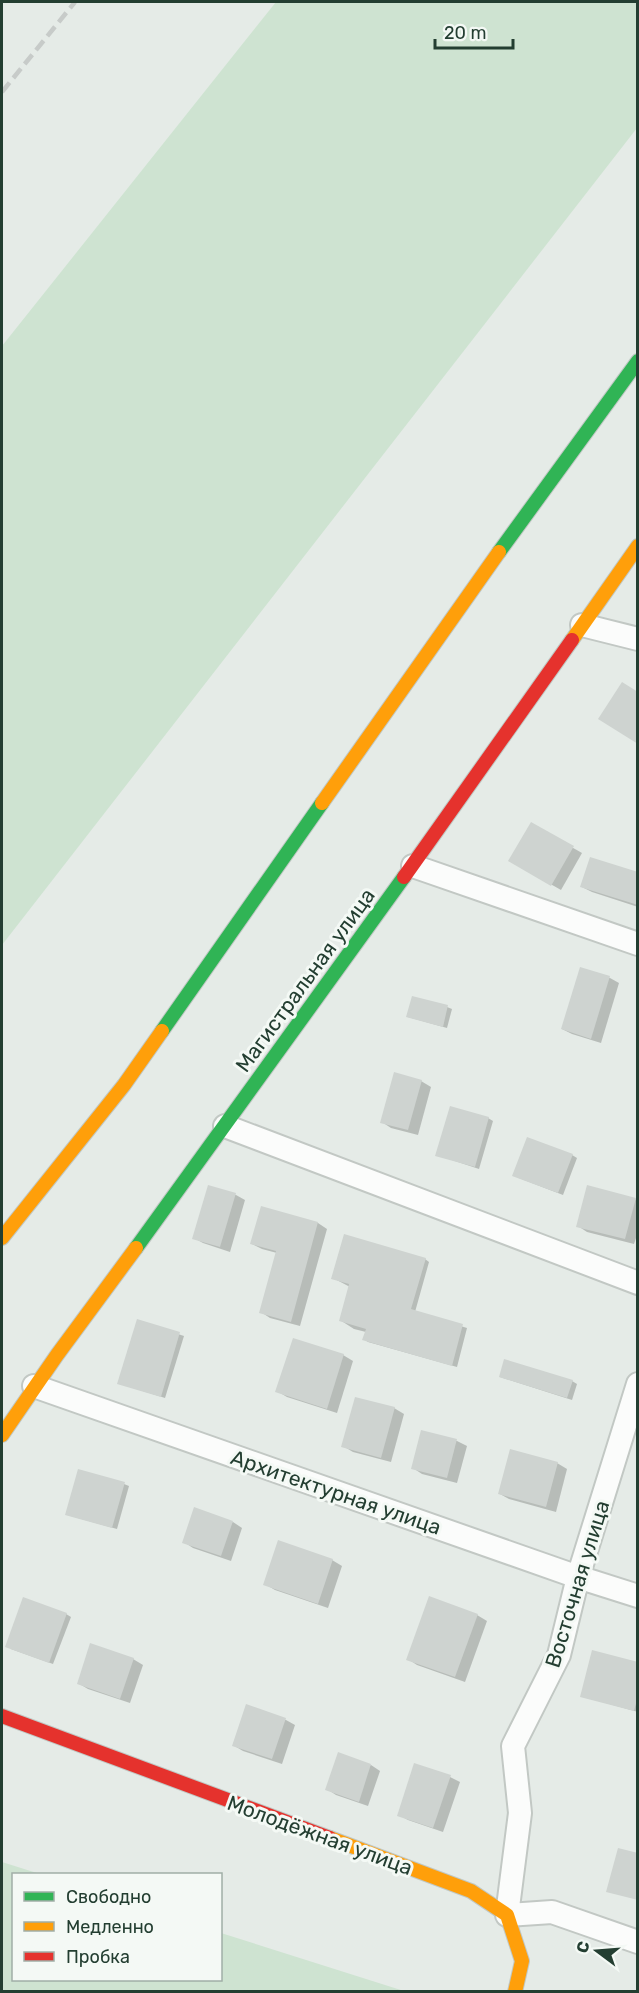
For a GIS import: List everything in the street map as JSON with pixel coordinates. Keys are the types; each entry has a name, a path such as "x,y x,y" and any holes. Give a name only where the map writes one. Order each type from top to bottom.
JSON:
{"main road":[{"path":"2,1238 124,1084 508,539 638,361"},
{"name":"Магистральная улица","path":"2,1435 34,1386 413,866 638,546"},
{"name":"Молодёжная улица","path":"2,1716 471,1891 507,1915"},
{"name":"Восточная улица","path":"507,1915 522,1961 515,1992"}],"street":[{"path":"582,625 638,639"},
{"path":"413,866 638,944"},
{"path":"225,1126 638,1283"},
{"name":"Восточная улица","path":"507,1915 520,1814 513,1746 559,1655 578,1577 638,1384"},
{"name":"Архитектурная улица","path":"34,1386 638,1596"},
{"path":"507,1915 552,1912 638,1942"}],"green space":[{"path":"276,2 637,2 637,128 2,945 2,346"},
{"path":"2,1862 37,1873 12,1873 12,1981 222,1981 222,1933 404,1991 2,1991"}],"building":[{"path":"622,682 638,692 638,744 598,719"},
{"path":"531,822 574,846 551,886 508,861"},
{"path":"590,857 638,872 638,905 580,887"},
{"path":"580,967 610,976 591,1039 561,1029"},
{"path":"412,996 448,1005 443,1027 406,1017"},
{"path":"394,1072 422,1080 408,1130 380,1123"},
{"path":"450,1106 489,1117 475,1167 435,1156"},
{"path":"527,1137 573,1154 558,1193 512,1176"},
{"path":"208,1185 236,1193 220,1247 192,1239"},
{"path":"587,1185 636,1198 625,1239 576,1227"},
{"path":"261,1206 318,1222 291,1322 259,1313 276,1251 250,1244"},
{"path":"344,1234 426,1258 411,1309 463,1324 452,1366 362,1340 366,1329 339,1321 349,1284 331,1279"},
{"path":"137,1319 180,1332 161,1397 117,1384"},
{"path":"293,1338 344,1354 327,1409 275,1392"},
{"path":"504,1359 573,1380 567,1398 499,1377"},
{"path":"355,1397 395,1407 381,1458 341,1447"},
{"path":"421,1430 457,1439 447,1478 411,1469"},
{"path":"510,1449 558,1462 546,1507 498,1494"},
{"path":"78,1469 125,1482 112,1528 65,1515"},
{"path":"194,1507 233,1521 221,1556 182,1543"},
{"path":"278,1540 333,1559 318,1604 263,1585"},
{"path":"429,1596 478,1614 455,1677 406,1660"},
{"path":"23,1597 67,1613 49,1663 5,1647"},
{"path":"90,1643 134,1658 120,1699 77,1684"},
{"path":"592,1650 638,1662 638,1696 634,1711 580,1697"},
{"path":"246,1704 286,1718 272,1759 232,1746"},
{"path":"338,1752 371,1764 359,1802 325,1790"},
{"path":"414,1763 451,1775 433,1828 397,1816"},
{"path":"618,1848 638,1853 638,1900 606,1892"}],"railway":[{"path":"2,92 75,2"}],"traffic: fast":[{"path":"499,552 638,361"},
{"path":"162,1031 322,803"},
{"path":"136,1248 404,877"}],"traffic: slow":[{"path":"572,640 638,546"},
{"path":"322,803 499,552"},
{"path":"2,1238 124,1085 162,1031"},
{"path":"2,1435 57,1355 136,1248"},
{"path":"330,1838 471,1891 507,1915 522,1961 515,1992"}],"traffic: jam":[{"path":"404,877 572,640"},
{"path":"2,1716 330,1838"}]}
